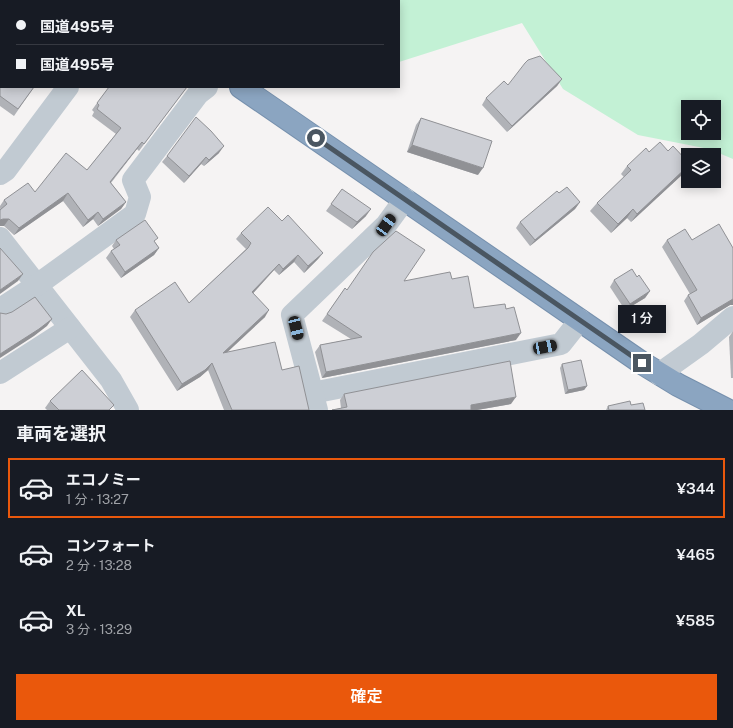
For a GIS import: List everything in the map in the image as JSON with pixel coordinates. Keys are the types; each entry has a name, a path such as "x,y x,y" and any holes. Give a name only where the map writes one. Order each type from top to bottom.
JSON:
{"highway":[{"path":"242,88 659,374 716,408"}],"street":[{"path":"0,174 6,170 67,88"},
{"path":"0,309 37,285 135,214 140,197 133,180 198,94 206,88"},
{"path":"404,199 386,225 292,315 315,401 561,344 580,320"},
{"path":"0,238 111,380 128,410"},
{"path":"659,374 701,344 733,317"},
{"path":"0,373 70,328"}],"green space":[{"path":"400,0 733,0 733,159 721,154 721,148 704,148 638,135 563,89 522,23 400,62"}],"building":[{"path":"540,56 562,79 512,126 486,98 504,81 508,85 528,60"},
{"path":"0,88 33,88 18,109 0,96"},
{"path":"108,88 186,88 144,144 142,142 110,182 126,202 103,219 98,212 88,220 68,193 19,228 9,219 0,220 0,210 7,204 4,200 28,183 35,192 66,153 87,170 121,128 97,109 99,105 97,103"},
{"path":"196,117 224,146 209,160 206,157 189,176 167,156"},
{"path":"421,118 492,141 483,168 412,145"},
{"path":"660,142 668,151 673,146 681,155 681,173 637,214 633,209 618,224 597,203 631,170 627,166 646,148 649,152"},
{"path":"567,187 580,202 535,240 520,222 557,191 559,193"},
{"path":"342,189 371,209 357,222 331,204"},
{"path":"268,207 282,221 288,215 323,253 308,266 298,255 283,269 279,264 252,292 269,310 223,353 275,342 282,370 299,366 309,410 232,410 212,363 205,370 182,384 135,310 175,282 189,303 248,248 251,243 241,233"},
{"path":"145,220 158,238 154,241 159,248 125,272 111,251 120,245 116,240"},
{"path":"719,224 733,248 733,299 701,318 688,295 697,290 667,240 685,229 692,240"},
{"path":"396,231 425,250 404,281 450,272 452,279 468,276 474,308 505,304 506,309 514,307 521,333 326,372 320,345 362,337 327,314 345,288 347,290 373,252"},
{"path":"0,248 23,274 0,290"},
{"path":"632,269 637,277 639,275 650,291 630,304 614,280"},
{"path":"35,297 52,319 0,354 0,313 6,314 12,312"},
{"path":"581,360 587,386 568,390 562,364"},
{"path":"510,361 516,397 471,405 471,410 332,410 347,407 344,394"},
{"path":"82,370 114,405 109,410 59,410 50,401"},
{"path":"630,401 631,405 643,403 645,410 609,410 608,406"}],"route":[{"path":"316,138 642,363"}]}
